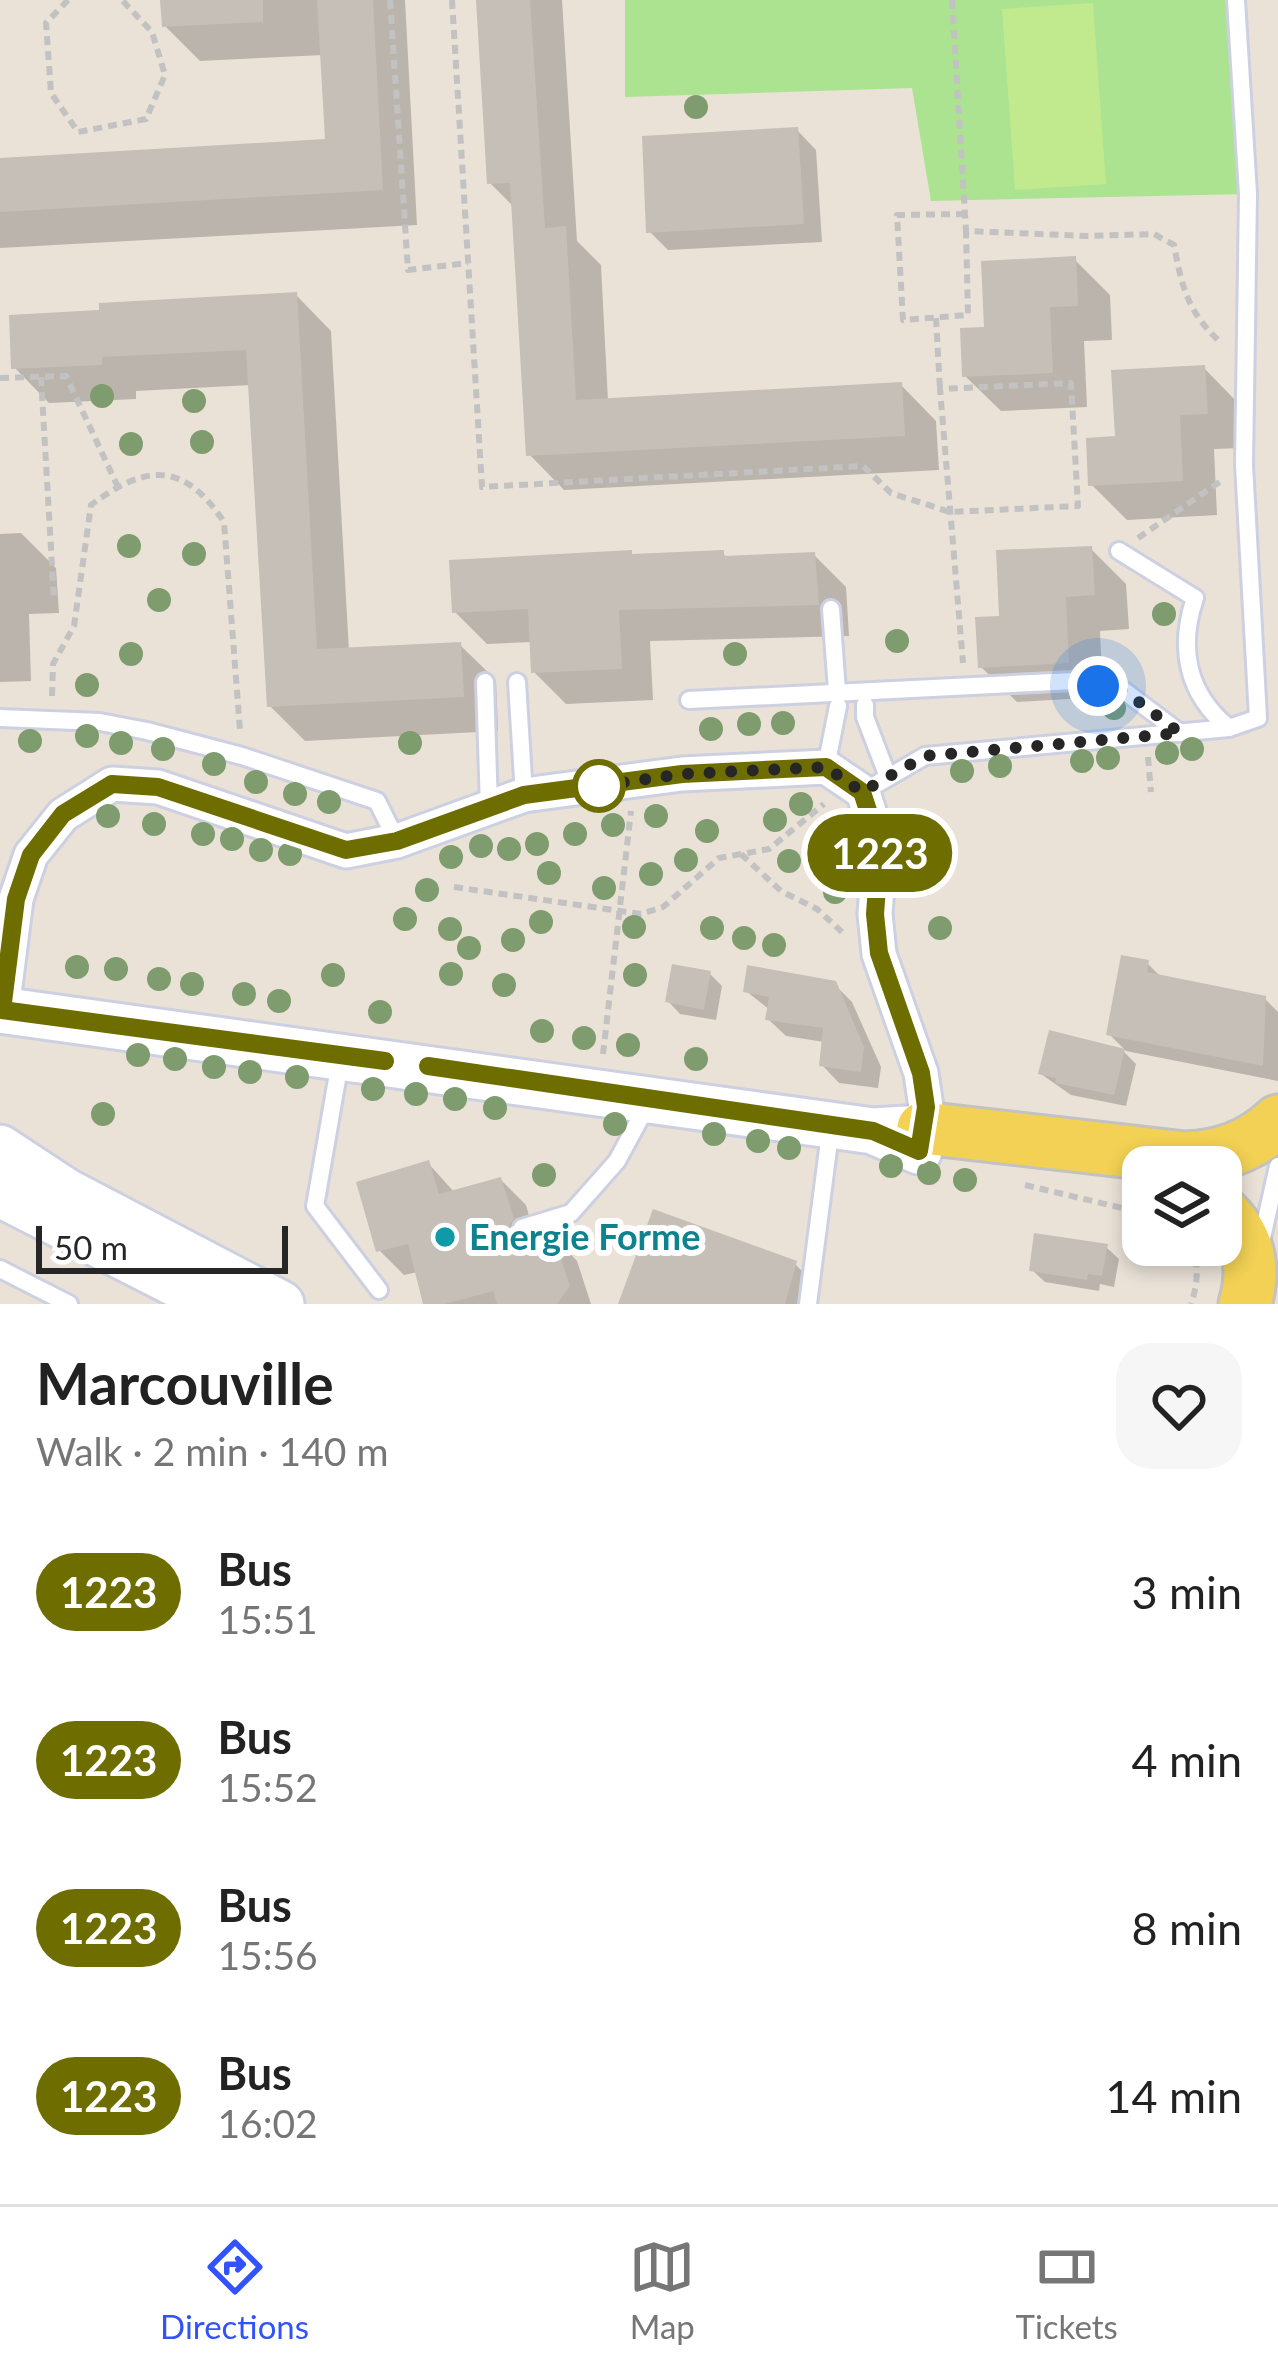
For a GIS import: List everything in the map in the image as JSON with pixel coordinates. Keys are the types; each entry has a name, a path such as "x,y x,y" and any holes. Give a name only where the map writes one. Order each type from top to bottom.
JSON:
{"main road":[{"path":"886,1134 1118,1166 1206,1157 1245,1145 1278,1121"},
{"path":"1242,1239 1248,1293"}],"street":[{"path":"682,774 857,780 880,847 875,914 879,953 921,1073 926,1107 886,1134 0,1010 16,899 31,855 63,814 112,784 158,787 346,850 397,841 524,795 682,774"},
{"path":"0,1148 67,1192 280,1304"},
{"path":"0,1194 216,1304"}],"lane":[{"path":"857,780 925,756 1229,728 1258,718 1244,465 1248,194 1236,0"},
{"path":"1119,551 1195,598 1184,631 1189,668 1212,714 1229,728"},
{"path":"831,609 837,699 857,780"},
{"path":"689,700 837,699 1074,681 1123,690 1180,733"},
{"path":"485,682 489,809"},
{"path":"517,682 524,795"},
{"path":"857,780 865,705"},
{"path":"0,718 52,718 146,731 242,756 377,801 397,841"},
{"path":"341,1055 315,1205 379,1290"},
{"path":"522,1228 571,1214 617,1161 650,1102"},
{"path":"808,1304 886,1134"},
{"path":"1248,1293 1278,1166"},
{"path":"0,1269 69,1304"}],"path":[{"path":"68,0 46,23 51,93 78,132 146,119 165,75 152,32 122,0"},
{"path":"390,0 408,270 468,263"},
{"path":"452,0 482,487 862,466 891,494 950,512 1078,506 1071,383 940,389"},
{"path":"952,0 966,231 968,315 903,320 897,215 964,214"},
{"path":"966,231 1154,234 1174,245 1180,281 1196,320 1245,358"},
{"path":"936,318 965,686"},
{"path":"0,378 65,376 117,485"},
{"path":"41,377 54,600"},
{"path":"1119,551 1244,465"},
{"path":"52,718 52,664 74,626 92,505 117,485 151,473 180,477 205,494 224,522 242,756"},
{"path":"1146,736 1151,792"},
{"path":"598,1094 634,780"},
{"path":"454,886 641,914 663,907 719,858 770,849 857,780"},
{"path":"741,854 781,891 817,909 849,938 879,953"},
{"path":"1191,1304 1195,1266"}],"green space":[{"path":"625,0 1236,0 1248,194 931,201 912,88 625,97"},
{"path":"1093,3 1106,184 1015,190 1002,9"}],"building":[{"path":"160,0 263,0 263,22 162,27"},
{"path":"317,0 373,0 383,190 0,212 0,158 325,139"},
{"path":"476,0 530,0 545,228 566,226 576,400 902,382 905,436 526,456 510,183 487,184"},
{"path":"798,127 804,224 646,233 642,136"},
{"path":"1076,256 1078,306 1050,307 1053,373 962,377 960,328 984,327 981,261"},
{"path":"297,292 317,649 461,642 464,697 267,707 246,350 102,357 102,365 11,369 9,315 99,310 99,303"},
{"path":"1205,365 1208,414 1180,415 1183,481 1088,486 1086,438 1115,436 1111,370"},
{"path":"1092,546 1095,595 1066,597 1069,663 978,668 975,617 999,616 996,550"},
{"path":"632,550 632,554 724,550 724,556 815,552 819,605 619,610 622,669 531,673 528,609 452,613 449,560"},
{"path":"1121,955 1149,960 1147,972 1266,996 1263,1066 1106,1035"},
{"path":"672,964 711,971 704,1010 665,1002"},
{"path":"747,965 836,981 864,1047 861,1072 819,1066 823,1028 765,1020 769,997 743,992"},
{"path":"1049,1030 1125,1049 1114,1095 1055,1083 1056,1078 1038,1074"},
{"name":"Energie Forme","path":"429,1160 439,1194 501,1177 514,1219 509,1226 520,1242 552,1232 570,1286 557,1304 497,1304 493,1291 445,1304 423,1304 408,1244 376,1252 356,1182"},
{"path":"653,1209 797,1261 785,1304 618,1304"},
{"path":"1034,1233 1108,1244 1102,1276 1088,1274 1087,1280 1029,1271"}],"bus line":[{"name":"1223","path":"385,1061 2,1010 16,899 31,855 63,814 112,784 158,787 346,850 397,841 524,795 682,774 826,767 862,792 880,847 875,914 879,953 921,1073 926,1107 919,1151 873,1131 428,1066"}],"place":[{"name":"Energie Forme","path":"445,1237"}],"route":[{"path":"599,786 590,787 682,774 826,767 862,792 925,756 1180,733 1123,690 1098,686"}]}
